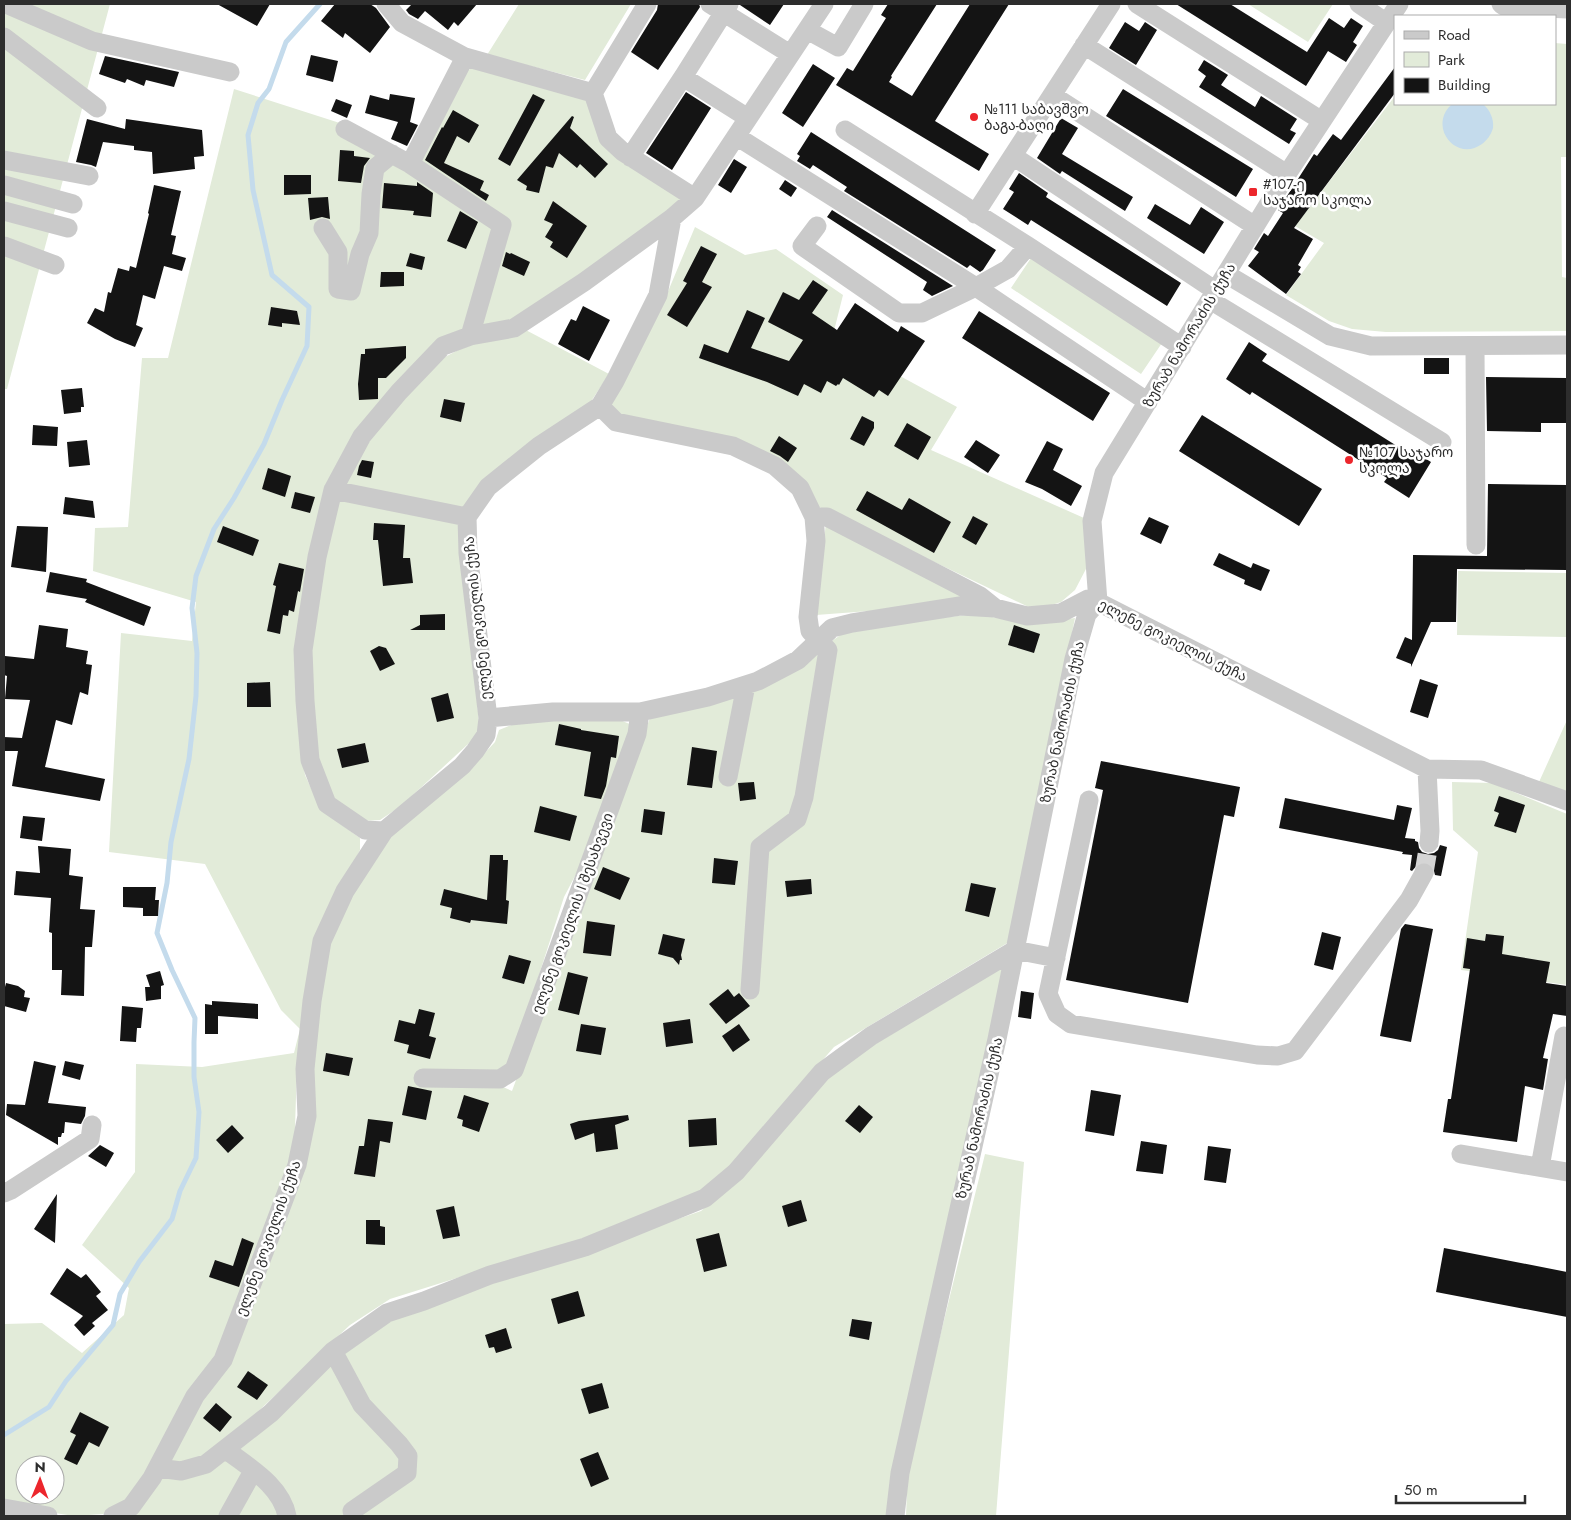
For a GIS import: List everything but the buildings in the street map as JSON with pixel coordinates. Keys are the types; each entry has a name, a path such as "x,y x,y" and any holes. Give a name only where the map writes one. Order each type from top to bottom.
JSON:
{"street":[{"path":"6,4 92,41 230,72"},
{"path":"386,4 402,23 465,57 593,93"},
{"path":"646,4 593,93 608,138 630,157 695,198"},
{"path":"384,831 365,830 327,804 310,760 305,707 303,650 317,557 332,490 362,436 399,392 443,346 470,336 514,328 584,282 672,218 695,198 824,4"},
{"path":"807,30 838,47 864,4"},
{"path":"975,214 1111,4"},
{"path":"1137,4 1322,121"},
{"path":"1359,4 1387,23"},
{"name":"ზურაბ ნამორაძის ქუჩა","path":"895,1516 900,1473 997,1039 1074,659 1087,614 1098,602 1092,521 1104,473 1255,226 1399,4"},
{"path":"1501,4 1504,6 1567,9"},
{"path":"630,157 683,78 721,7 790,54"},
{"path":"4,37 97,108"},
{"path":"1084,45 1288,174"},
{"path":"410,164 465,57"},
{"path":"683,78 748,118"},
{"path":"1052,94 1255,226"},
{"path":"346,129 410,164 502,225 470,336"},
{"path":"845,130 1028,246 1182,347"},
{"path":"736,136 976,287 1148,402"},
{"path":"323,228 338,252 338,289 351,291 360,254 369,233 371,194 375,168 392,154"},
{"path":"1013,156 1213,296 1442,442"},
{"path":"4,160 88,176"},
{"path":"4,185 73,204"},
{"path":"4,211 68,228"},
{"path":"672,218 658,295 615,381 600,406 616,422 733,446 775,466 800,488 814,517 816,542 808,616 810,631 828,650 804,797 796,819 760,847 750,990"},
{"path":"817,226 802,246 899,313 922,313 976,287 1008,269 1028,246"},
{"path":"4,246 55,265"},
{"path":"1226,274 1330,336 1371,346 1567,345"},
{"path":"1475,346 1476,545"},
{"name":"ელენე გოკიელის ქუჩა","path":"113,1516 131,1508 158,1468 195,1396 224,1360 296,1165 307,1116 305,1068 312,1001 322,941 345,891 384,831 462,766 486,735 488,718 468,553 468,517 488,487 539,446 600,406"},
{"path":"332,490 468,517"},
{"path":"814,517 827,517 980,596 995,608"},
{"name":"ელენე გოკიელის ქუჩა","path":"818,641 832,628 852,623 960,606 995,608 1027,616 1061,614 1088,598 1427,769 1481,770 1567,801"},
{"path":"488,718 554,712 640,712 708,697 758,681 798,660 818,641"},
{"path":"728,778 746,685"},
{"name":"ელენე გოკიელის I შესახვევი","path":"423,1078 500,1078 514,1070 637,734 640,712"},
{"path":"1427,769 1429,844"},
{"path":"1088,800 1048,994 1057,1014 1070,1024 1258,1055 1278,1056 1295,1051 1409,900 1424,873"},
{"path":"158,1468 181,1471 206,1464 271,1413 333,1351 387,1313 424,1301 490,1275 585,1247 705,1198 736,1172 822,1072 871,1036 1015,950 1056,958"},
{"path":"1540,1167 1564,1036"},
{"path":"4,1193 90,1139 92,1125"},
{"path":"1461,1154 1567,1172"},
{"path":"333,1351 362,1405 400,1444 408,1456 407,1473 352,1511"},
{"path":"225,1449 272,1486 287,1516"},
{"path":"228,1516 253,1471"},
{"path":"4,1508 48,1516"}],"green space":[{"path":"11,4 110,4 7,389 4,389 4,14"},
{"path":"519,4 631,4 585,80 487,55"},
{"path":"1248,4 1333,4 1308,42"},
{"path":"1556,43 1567,44 1567,157 1561,157 1562,277 1567,278 1567,331 1386,332 1352,329 1329,321 1286,295 1324,243 1295,226 1394,97 1394,105 1556,105"},
{"path":"479,65 589,98 607,143 686,198 518,322 484,331 478,322 508,221 423,170 419,154 468,70"},
{"path":"234,89 346,125 498,227 467,326 327,485 299,732 305,775 321,810 360,838 360,850 316,940 297,1066 294,1158 218,1358 129,1502 103,1514 74,1516 4,1503 4,1324 42,1323 82,1353 124,1315 129,1288 82,1245 135,1172 136,1064 202,1067 294,1053 300,1029 281,1010 205,864 109,852 121,633 192,641 196,602 93,571 95,528 128,527 142,358 168,358"},
{"path":"695,227 745,255 776,249 843,295 832,339 957,407 931,450 1084,518 1087,567 1075,590 1061,602 1035,610 817,506 775,462 618,418 609,404 664,301"},
{"path":"1033,255 1164,340 1141,374 1011,288"},
{"path":"522,328 609,374 590,403 465,510 343,486 391,404 445,357 479,339"},
{"path":"338,499 460,520 480,733 401,806 380,820 362,821 329,800 314,759 311,643 323,555"},
{"path":"826,522 972,597 923,607 816,615"},
{"path":"1458,571 1567,573 1567,637 1457,635"},
{"path":"975,614 1033,624 1075,618 1009,942 834,1047 714,1185 597,1234 390,1299 350,1325 234,1434 199,1459 166,1463 280,1228 311,1061 328,939 379,848 418,811 468,771 495,742 499,730 524,720 620,720 632,725 589,849 564,897 503,1087 512,1091 650,718 829,643 842,634 922,620"},
{"path":"1567,720 1567,793 1539,782"},
{"path":"1452,782 1492,783 1567,814 1567,985 1461,970 1478,852 1453,830"},
{"path":"1007,961 887,1516 133,1516 160,1476 180,1476 390,1319 701,1211 735,1182 831,1072"},
{"path":"985,1154 1024,1162 996,1516 906,1516 908,1466"}],"water":[{"path":"1451,105 1484,105 1491,115 1493,128 1489,137 1482,144 1472,149 1463,149 1454,145 1444,131 1442,122 1445,113"}],"waterway":[{"path":"4,1435 49,1407 66,1381 113,1325 120,1294 139,1262 172,1219 180,1191 196,1158 199,1112 194,1077 195,1018 157,933 167,883 171,842 189,759 196,696 197,653 192,608 196,576 214,529 234,498 264,444 307,346 309,307 272,275 253,190 248,135 258,103 269,89 286,42 320,4"}],"tunnel":[{"path":"1424,873 1429,843"}],"place":[{"name":"№111 საბავშვო ბაგა-ბაღი","path":"974,117"},
{"name":"#107-ე საჯარო სკოლა","path":"1253,192"},
{"name":"№107 საჯარო სკოლა","path":"1349,460"}]}
